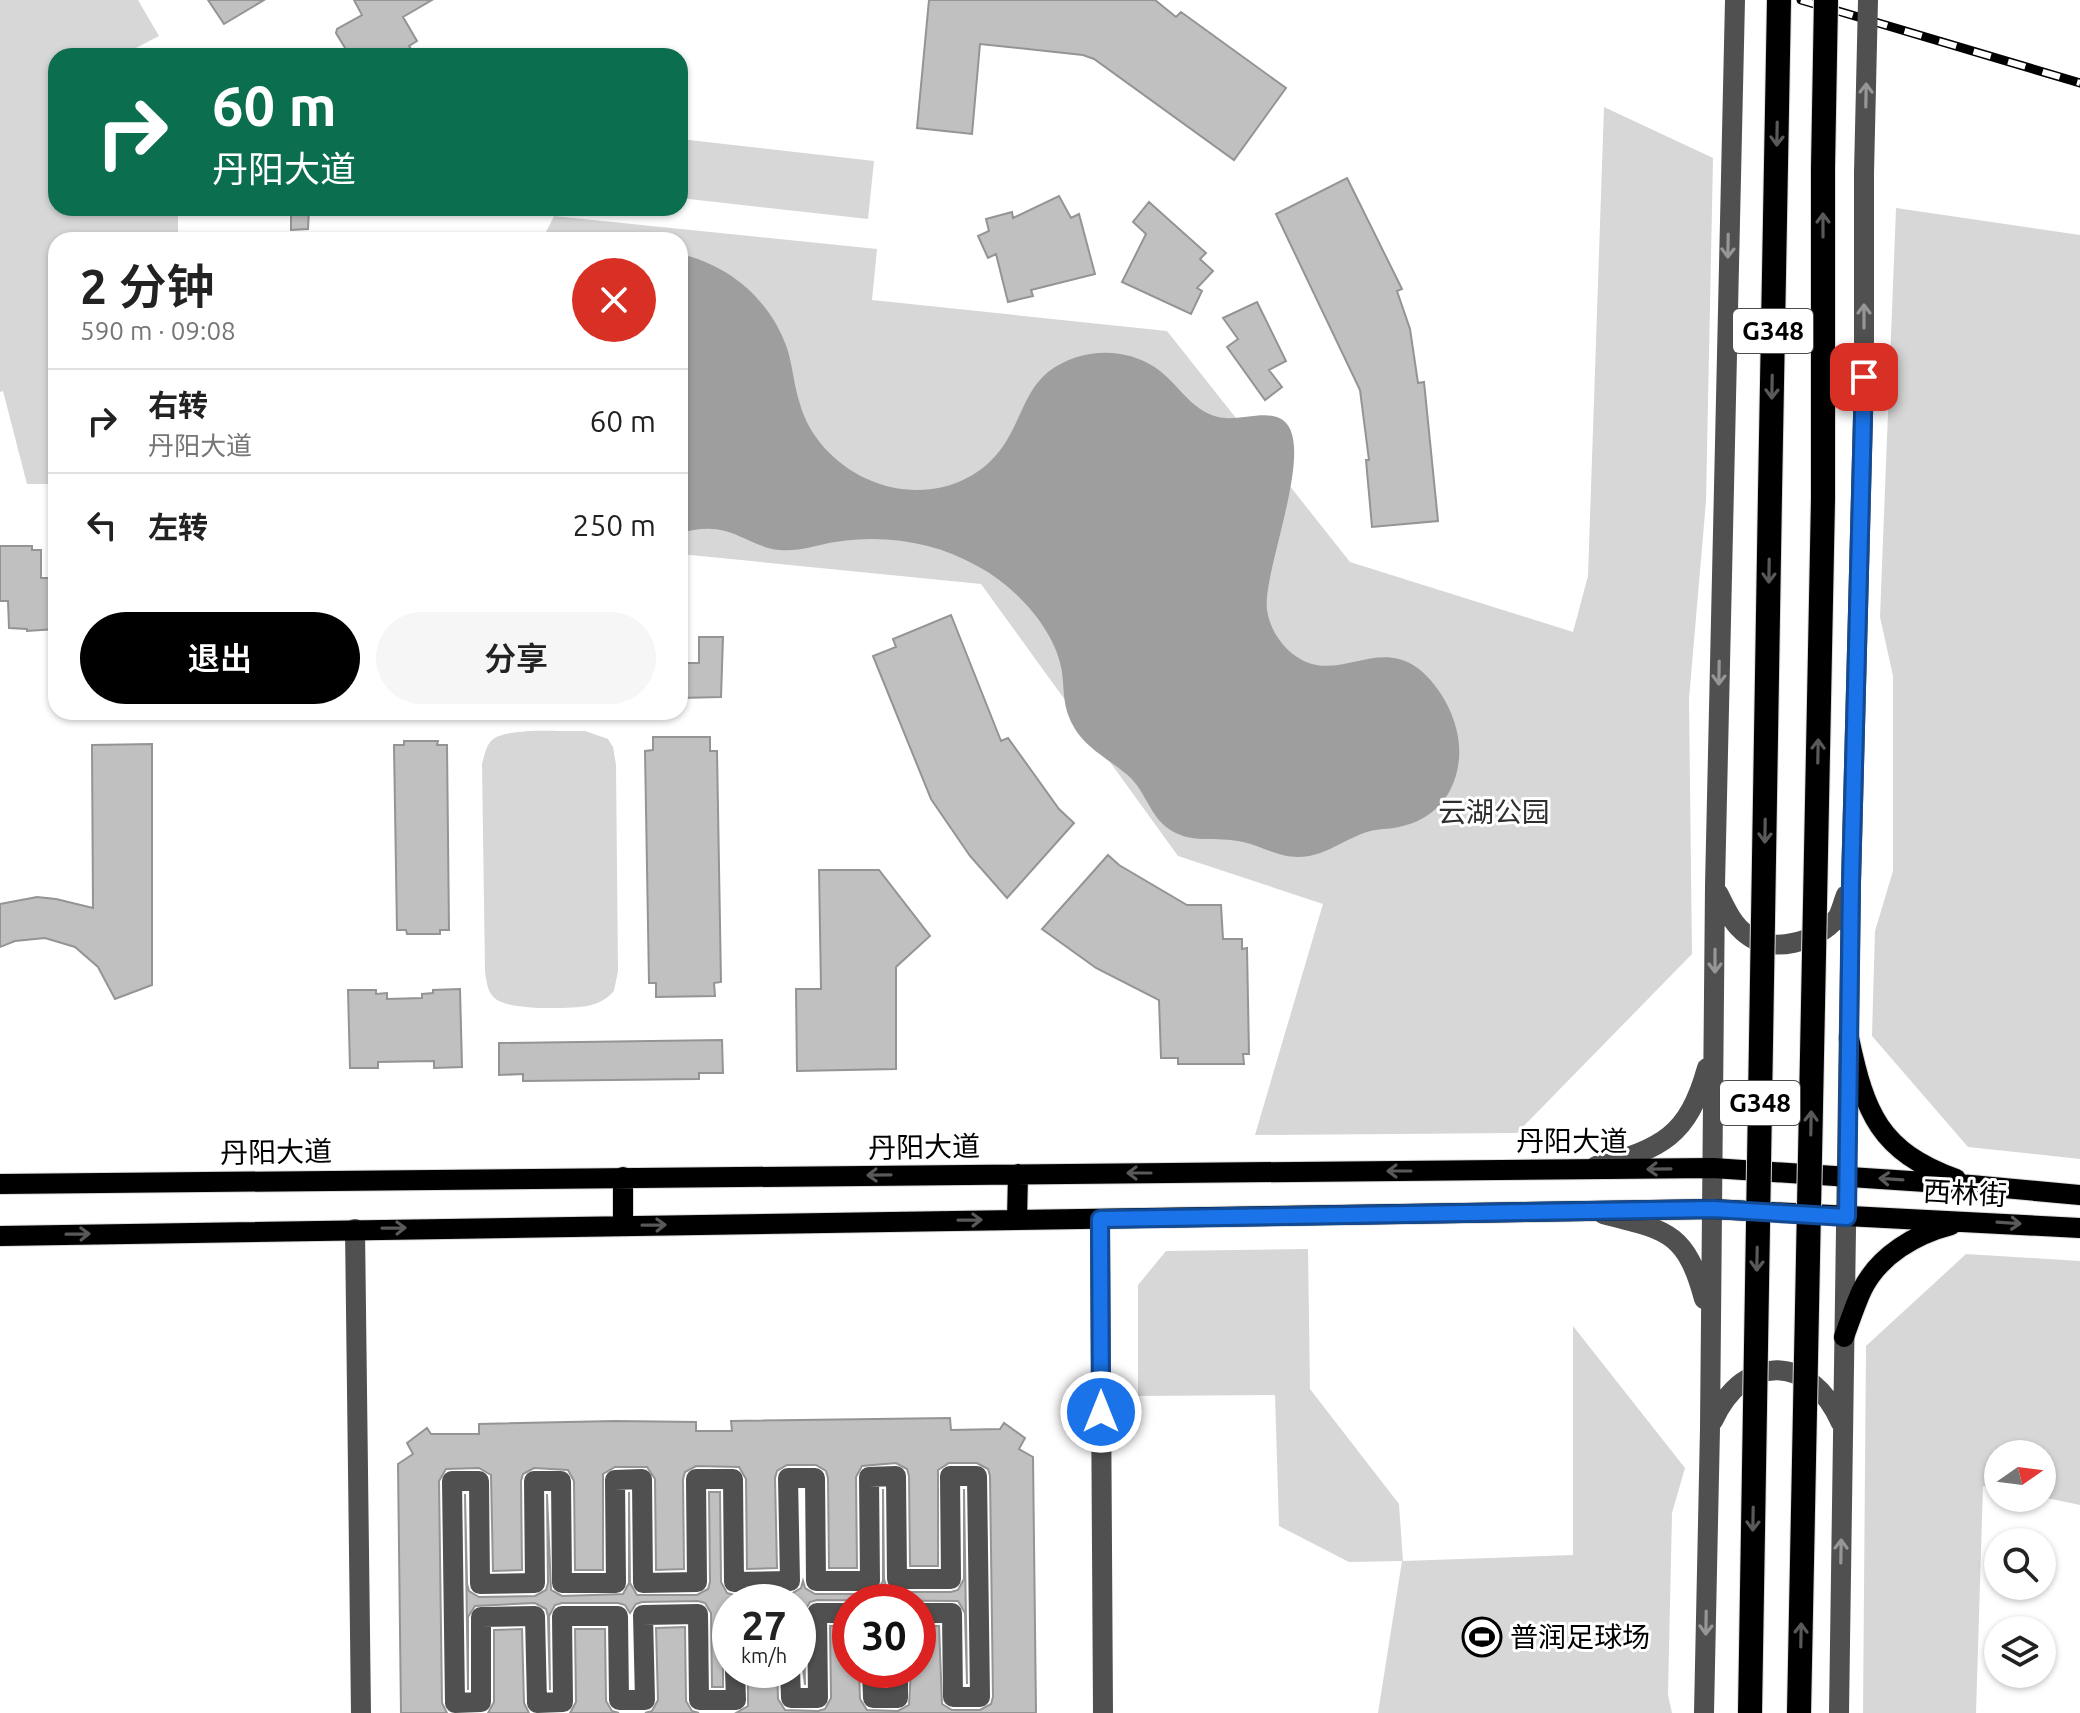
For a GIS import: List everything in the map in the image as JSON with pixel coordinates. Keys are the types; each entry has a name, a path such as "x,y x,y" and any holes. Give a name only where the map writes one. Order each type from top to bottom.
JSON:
{"highway":[{"name":"G348","path":"1750,1713 1779,0"},
{"name":"G348","path":"1799,1713 1823,499 1826,0"}],"main road":[{"path":"1849,1038 1858,1080 1883,1135 1909,1156 1941,1174 1971,1185"},
{"name":"丹阳大道","path":"0,1184 1713,1168 1849,1177"},
{"path":"1017,1220 1018,1174"},
{"path":"623,1177 623,1225"},
{"name":"西林街","path":"1849,1177 2080,1195"},
{"path":"0,1236 1588,1210 1713,1209 1847,1217"},
{"name":"西林街","path":"1847,1217 1969,1220 2080,1228"},
{"path":"1844,1337 1863,1287 1884,1261 1909,1240 1969,1220"}],"street":[{"path":"1704,1713 1715,886 1735,0"},
{"path":"1839,1713 1868,0"},
{"path":"1715,886 1730,917 1747,935 1767,944 1781,945 1800,941 1820,931 1837,917 1851,883"},
{"path":"1583,1169 1644,1151 1664,1141 1698,1099 1715,1041"},
{"path":"1588,1210 1659,1229 1679,1243 1696,1267 1711,1346"},
{"path":"1100,1219 1103,1713"},
{"path":"355,1229 361,1713"},
{"path":"1710,1428 1723,1399 1738,1383 1760,1372 1777,1371 1799,1374 1820,1387 1832,1403 1842,1426"},
{"path":"736,1688 736,1700 699,1700 698,1614 643,1615 645,1700 619,1700 618,1616 562,1616 563,1702 537,1703 535,1616 481,1617 481,1702 455,1703 452,1481 479,1481 480,1584 535,1583 534,1481 561,1481 562,1583 616,1583 615,1480 642,1479 643,1583 697,1582 696,1479 733,1479 734,1582 790,1581 788,1478 815,1478 816,1581 870,1581 869,1477 896,1476 897,1579 951,1579 950,1476 977,1476 980,1697 953,1697 952,1613 936,1613"},
{"path":"791,1688 791,1698 818,1698 817,1613 832,1613"},
{"path":"873,1688 873,1698 898,1698 898,1688"}],"green space":[{"path":"0,0 138,0 159,36 136,48 48,48 48,216 178,216 178,232 48,232 48,484 27,484 3,391 0,392"},
{"name":"云湖公园","path":"1604,107 1713,158 1706,501 1689,699 1692,954 1517,1133 1255,1135 1323,904 1178,856 981,584 688,555 688,232 546,232 554,216 877,249 872,300 1167,331 1350,562 1573,632 1588,576"},
{"path":"688,140 874,161 868,219 688,199"},
{"path":"1896,208 2080,235 2080,1159 1968,1147 1872,1036 1875,931 1893,871 1893,676 1880,617"},
{"path":"585,731 608,739 613,747 616,765 618,971 614,991 599,1002 578,1007 515,1006 497,1000 491,994 485,972 484,755 491,741 509,733"},
{"path":"1308,1249 1310,1389 1399,1504 1403,1561 1573,1555 1573,1326 1685,1468 1672,1513 1668,1695 1672,1713 1378,1713 1402,1561 1349,1562 1279,1526 1275,1395 1138,1396 1138,1285 1166,1251"},
{"path":"1966,1254 2080,1261 2080,1505 2056,1500 2056,1440 1984,1440 1976,1713 1863,1713 1866,1346"}],"shaded area":[{"path":"688,256 731,276 759,300 780,331 804,416 817,439 845,466 886,486 926,490 963,480 995,457 1029,395 1048,372 1087,354 1130,356 1156,368 1208,414 1226,418 1262,415 1284,421 1292,435 1294,456 1286,511 1268,592 1267,610 1271,624 1291,653 1315,665 1333,666 1386,657 1404,661 1422,672 1441,694 1452,717 1459,750 1456,774 1444,800 1424,817 1398,827 1361,834 1310,856 1283,855 1233,840 1203,839 1175,833 1155,814 1131,779 1079,735 1067,711 1062,672 1052,641 1020,598 979,567 945,551 910,542 854,540 779,550 732,533 702,529 688,532"}],"building":[{"path":"208,0 264,0 224,24"},
{"path":"354,0 432,0 403,17 417,41 410,48 345,48 336,33 337,29 362,15"},
{"path":"929,0 1155,0 1176,17 1181,12 1286,88 1234,160 1094,59 1083,55 980,44 972,134 917,128"},
{"path":"1347,178 1402,289 1397,291 1410,329 1418,383 1424,382 1438,521 1372,527 1366,460 1369,460 1360,390 1276,214"},
{"path":"1059,196 1071,218 1079,214 1095,274 1031,290 1033,296 1008,302 996,254 988,258 978,236 989,231 986,219 1012,212 1013,218"},
{"path":"1149,202 1206,253 1200,259 1213,271 1197,288 1202,291 1191,314 1122,282 1146,234 1133,222"},
{"path":"291,216 309,216 308,229 291,230"},
{"path":"1257,302 1286,361 1269,370 1282,387 1265,400 1227,347 1238,339 1223,318"},
{"path":"0,546 32,546 32,550 41,550 41,578 48,578 48,630 9,628 8,601 0,601"},
{"path":"951,615 1001,741 1008,738 1059,809 1074,823 1007,898 970,856 931,799 873,656 896,647 893,639"},
{"path":"699,637 723,637 721,697 688,698 688,663 699,663"},
{"path":"653,737 710,737 710,751 717,751 721,982 714,983 715,996 656,997 656,983 649,983 645,751 653,750"},
{"path":"404,741 438,741 437,745 447,745 449,930 440,930 440,934 407,934 406,930 397,930 394,745 404,745"},
{"path":"152,744 152,985 115,999 98,967 75,947 45,938 15,941 0,947 0,904 37,897 93,908 92,745"},
{"path":"1108,855 1119,865 1187,905 1221,905 1223,939 1242,939 1242,949 1247,948 1249,1054 1243,1054 1244,1064 1178,1064 1178,1058 1161,1058 1159,1000 1096,968 1042,929"},
{"path":"819,870 879,870 930,936 896,967 896,1069 797,1071 796,989 821,989"},
{"path":"460,989 462,1067 434,1068 434,1061 378,1062 378,1068 350,1068 348,990 376,990 376,994 387,993 387,999 422,998 422,994 433,993 433,990"},
{"path":"722,1040 723,1073 699,1073 699,1079 523,1081 523,1074 499,1075 499,1043"},
{"path":"950,1418 951,1430 1000,1429 1004,1423 1025,1438 1019,1449 1033,1457 1036,1713 736,1713 748,1706 748,1688 778,1688 778,1699 785,1710 825,1709 831,1698 830,1626 832,1688 860,1688 860,1699 867,1710 898,1711 909,1705 910,1688 936,1688 936,1626 939,1626 942,1704 952,1710 980,1710 991,1704 988,1469 977,1463 949,1463 938,1470 938,1566 910,1566 909,1476 907,1469 896,1463 862,1466 856,1477 857,1568 829,1568 828,1478 826,1471 816,1465 787,1465 777,1471 777,1568 747,1569 746,1479 739,1467 696,1466 685,1472 684,1569 656,1570 655,1479 647,1467 615,1467 603,1474 603,1570 575,1570 574,1481 568,1470 534,1468 523,1474 522,1570 493,1571 491,1475 479,1468 446,1469 439,1481 442,1703 447,1713 401,1713 398,1464 413,1454 407,1443 427,1428 431,1434 479,1434 479,1424 696,1422 696,1431 732,1431 731,1421"},
{"path":"883,1489 885,1584 881,1584"},
{"path":"964,1489 967,1684 965,1613 958,1601 936,1601 936,1592 958,1590 964,1579"},
{"path":"629,1492 630,1583 637,1595 697,1595 708,1589 709,1492 720,1492 721,1582 712,1584 712,1687 711,1613 705,1603 642,1602 636,1604 630,1613 625,1605 618,1603 555,1605 549,1616 550,1690 548,1616 546,1609 535,1603 475,1606 468,1617 468,1690 465,1494 467,1584 469,1591 479,1597 535,1596 546,1590 547,1494 551,1590 562,1596 623,1594 629,1583"},
{"path":"816,1594 832,1594 832,1600 816,1600"},
{"path":"685,1627 686,1701 692,1711 699,1713 645,1713 652,1711 658,1700 656,1628"},
{"path":"522,1629 524,1703 529,1713 488,1713 494,1702 494,1630"},
{"path":"575,1629 605,1629 606,1701 612,1711 619,1713 570,1713 576,1702"}],"railway":[{"path":"1801,0 2080,83"}],"place":[{"name":"普润足球场","path":"1482,1637"}],"route":[{"path":"1101,1412 1100,1219 1713,1209 1847,1217 1851,883 1864,377"}]}
